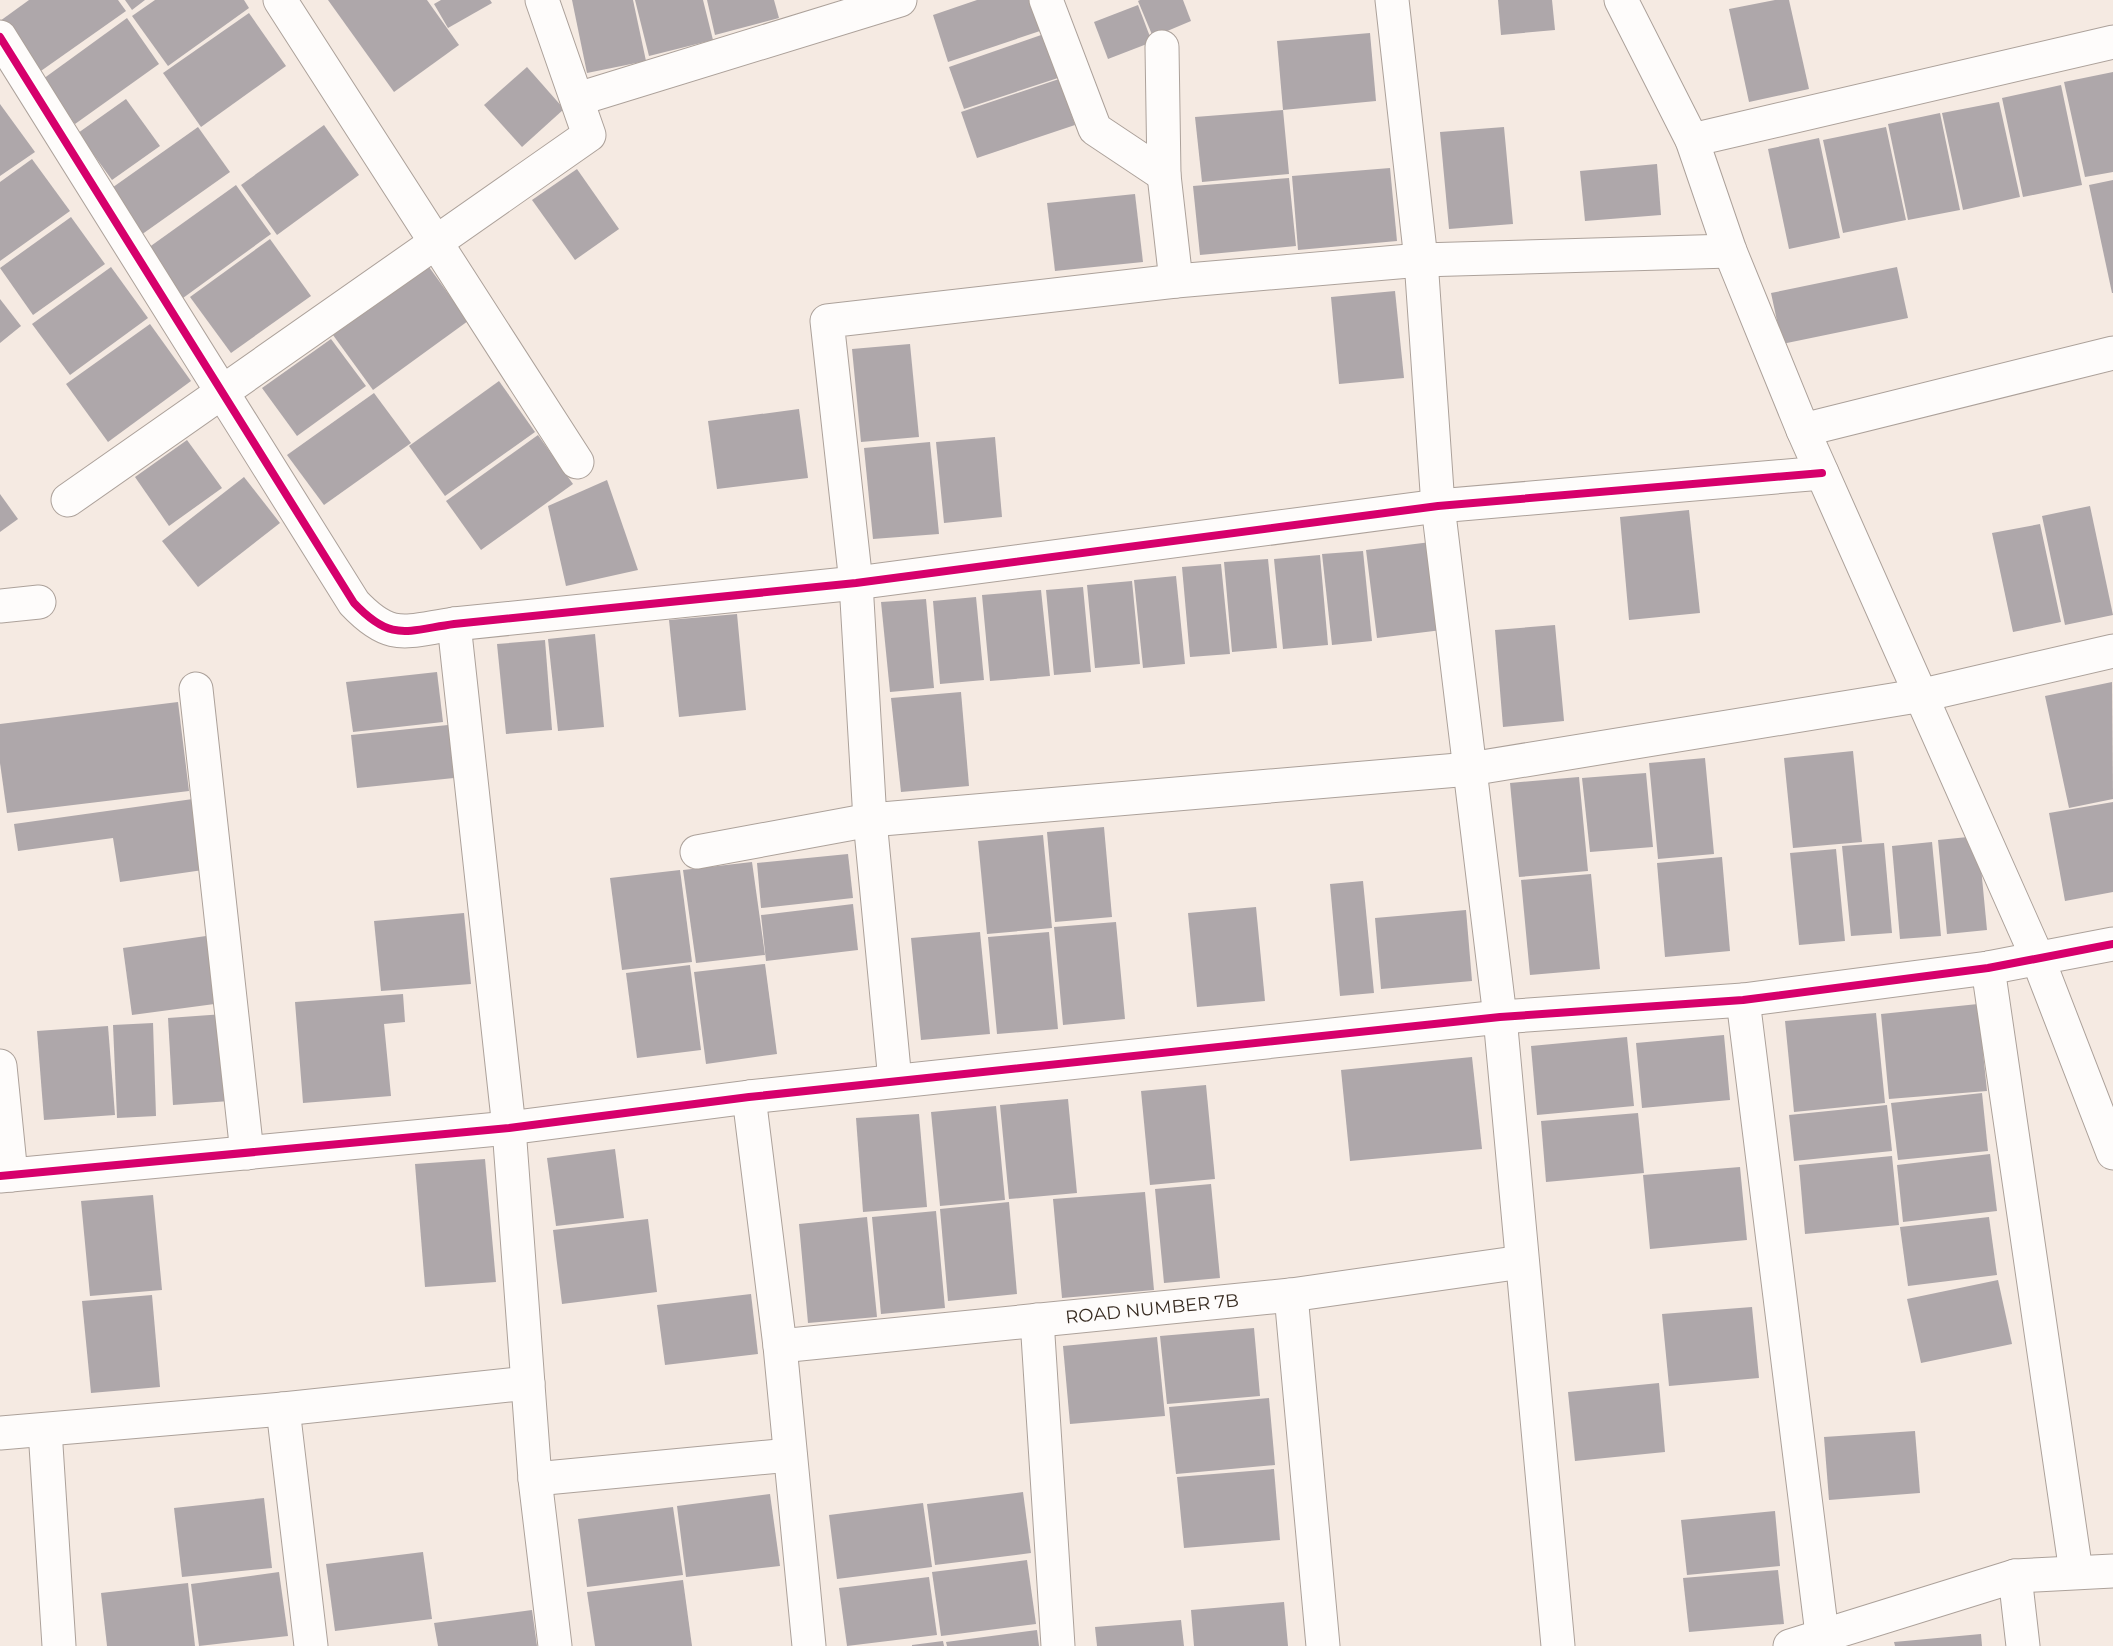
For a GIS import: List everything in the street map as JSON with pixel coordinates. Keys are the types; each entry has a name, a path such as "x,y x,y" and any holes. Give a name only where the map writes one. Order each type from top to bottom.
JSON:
{"street":[{"path":"280,0 578,462"},
{"path":"68,500 436,240 590,135 542,0"},
{"path":"578,99 900,0"},
{"path":"1046,0 1095,129 1164,175"},
{"path":"1392,0 1421,261 1437,506 1500,1017 1558,1646"},
{"path":"1621,0 1692,140 1730,251 1803,430 1923,695 2038,959 2113,1152"},
{"path":"0,37 221,394 354,603 371,621 395,632 856,583 1437,506 1822,473"},
{"path":"1692,140 2113,42"},
{"path":"1162,47 1164,175 1176,280"},
{"path":"895,1081 870,820 856,583 827,321 1176,280 1421,261 1730,251"},
{"path":"1803,430 2113,352"},
{"path":"0,606 39,602"},
{"path":"454,624 509,1128 535,1479 555,1646"},
{"path":"697,852 870,820 1470,769 1923,695 2113,651"},
{"path":"196,689 247,1153"},
{"path":"0,1066 6,1176 509,1128 748,1097 1500,1017 1743,1000 1988,969 2113,944"},
{"path":"1988,969 2076,1572"},
{"path":"1743,1000 1822,1634"},
{"path":"748,1097 780,1346 809,1646"},
{"name":"ROAD NUMBER 7B","path":"780,1346 1291,1295 1522,1263"},
{"path":"1291,1295 1323,1646"},
{"path":"1037,1320 1058,1646"},
{"path":"0,1433 283,1409 528,1383"},
{"path":"283,1409 311,1646"},
{"path":"45,1430 59,1646"},
{"path":"535,1479 790,1455"},
{"path":"1790,1646 1822,1634 2014,1576 2113,1571"},
{"path":"2014,1576 2023,1646"}],"building":[{"path":"29,0 118,0 126,11 38,73 0,21"},
{"path":"125,0 145,0 132,10"},
{"path":"155,0 244,0 249,8 168,66 132,16"},
{"path":"328,0 427,0 459,45 394,92"},
{"path":"441,0 490,0 492,3 448,28 434,4"},
{"path":"572,0 633,0 646,61 587,73"},
{"path":"635,0 703,0 713,40 649,56"},
{"path":"707,0 774,0 779,18 715,35"},
{"path":"977,0 1032,0 1043,30 948,62 933,15"},
{"path":"1183,0 1191,21 1153,37 1138,1"},
{"path":"1498,0 1552,0 1555,30 1501,35"},
{"path":"1775,0 1789,0 1809,89 1749,102 1729,9"},
{"path":"1138,5 1152,42 1108,59 1094,22"},
{"path":"249,13 286,66 201,127 163,73"},
{"path":"127,18 159,64 75,124 43,79"},
{"path":"1370,33 1376,101 1283,110 1277,41"},
{"path":"1044,34 1058,78 964,109 949,67"},
{"path":"527,67 564,109 522,147 484,105"},
{"path":"2113,72 2113,172 2085,177 2064,82"},
{"path":"1059,79 1075,125 977,158 961,112"},
{"path":"2061,85 2082,185 2023,197 2002,98"},
{"path":"126,99 160,146 112,180 78,133"},
{"path":"1999,102 2020,197 1963,210 1942,113"},
{"path":"0,104 35,152 0,176"},
{"path":"1283,110 1289,174 1202,182 1195,117"},
{"path":"1940,113 1960,210 1908,220 1888,124"},
{"path":"324,125 359,175 277,235 241,185"},
{"path":"198,127 230,172 141,235 109,190"},
{"path":"1504,127 1513,224 1449,229 1440,132"},
{"path":"1886,127 1906,220 1843,233 1823,140"},
{"path":"1819,138 1840,238 1789,249 1768,149"},
{"path":"32,159 70,211 0,261 0,182"},
{"path":"1657,164 1661,215 1585,221 1580,171"},
{"path":"1390,168 1397,241 1298,250 1292,176"},
{"path":"577,169 619,229 575,260 532,200"},
{"path":"1289,178 1296,246 1200,255 1193,186"},
{"path":"2113,180 2113,293 2112,293 2089,185"},
{"path":"236,185 271,234 183,298 148,248"},
{"path":"1135,194 1143,262 1055,271 1047,203"},
{"path":"71,217 105,264 33,315 0,268"},
{"path":"270,239 311,296 231,353 190,297"},
{"path":"111,267 148,318 70,375 32,324"},
{"path":"429,267 468,321 373,390 333,335"},
{"path":"1897,267 1908,318 1782,344 1771,293"},
{"path":"1395,291 1404,378 1339,384 1331,297"},
{"path":"0,299 21,326 0,343"},
{"path":"150,324 191,381 108,442 66,384"},
{"path":"331,339 366,386 297,436 262,388"},
{"path":"910,344 919,437 861,442 852,349"},
{"path":"499,381 535,432 445,496 409,446"},
{"path":"374,393 411,443 324,505 287,455"},
{"path":"799,409 808,478 717,489 708,421"},
{"path":"538,435 573,484 481,550 446,501"},
{"path":"995,437 1002,517 944,523 936,442"},
{"path":"187,440 222,488 169,526 135,477"},
{"path":"930,442 939,534 873,539 864,448"},
{"path":"244,477 280,523 198,587 162,541"},
{"path":"607,480 638,570 566,586 548,506"},
{"path":"0,494 18,519 0,532"},
{"path":"2090,506 2113,615 2065,625 2042,516"},
{"path":"1689,510 1700,613 1629,620 1620,517"},
{"path":"2040,524 2061,622 2013,632 1992,533"},
{"path":"1431,542 1442,630 1377,638 1366,550"},
{"path":"1363,551 1372,641 1332,645 1322,554"},
{"path":"1320,555 1328,645 1283,649 1274,559"},
{"path":"1268,559 1277,648 1232,652 1224,562"},
{"path":"1221,564 1230,654 1190,657 1182,567"},
{"path":"1176,576 1185,664 1143,668 1134,580"},
{"path":"1132,581 1140,664 1095,668 1087,585"},
{"path":"1083,587 1091,672 1054,675 1046,590"},
{"path":"1041,590 1050,676 990,681 982,595"},
{"path":"976,597 984,680 940,684 933,601"},
{"path":"926,599 934,688 890,692 881,602"},
{"path":"737,614 746,710 679,717 669,620"},
{"path":"1555,625 1564,721 1503,727 1495,630"},
{"path":"595,634 604,727 558,731 548,639"},
{"path":"545,640 552,730 506,734 497,644"},
{"path":"437,672 443,722 353,732 346,682"},
{"path":"2112,682 2113,799 2069,808 2045,696"},
{"path":"961,692 969,786 901,792 891,698"},
{"path":"178,702 189,791 7,813 0,763 0,724"},
{"path":"448,725 454,778 357,788 351,735"},
{"path":"1853,751 1862,842 1793,848 1784,758"},
{"path":"1705,758 1714,854 1658,859 1649,763"},
{"path":"1646,773 1653,847 1590,852 1582,778"},
{"path":"1579,777 1588,871 1519,877 1510,783"},
{"path":"200,798 210,869 120,882 113,838 18,851 14,824"},
{"path":"2113,802 2113,892 2065,901 2049,813"},
{"path":"1104,827 1112,917 1055,922 1047,832"},
{"path":"1043,835 1052,928 987,934 978,841"},
{"path":"1978,836 1987,930 1947,934 1938,840"},
{"path":"1932,842 1941,936 1900,939 1892,846"},
{"path":"1884,843 1892,933 1851,936 1842,846"},
{"path":"1836,849 1845,941 1799,945 1790,853"},
{"path":"848,854 853,898 761,908 757,863"},
{"path":"1722,857 1730,951 1665,957 1657,863"},
{"path":"752,862 765,955 696,963 683,870"},
{"path":"680,870 692,962 622,970 610,878"},
{"path":"1591,874 1600,969 1530,975 1521,880"},
{"path":"1363,881 1374,993 1340,996 1330,884"},
{"path":"853,904 858,950 766,961 761,915"},
{"path":"1256,907 1265,1001 1197,1007 1188,913"},
{"path":"1466,910 1472,981 1381,989 1375,918"},
{"path":"464,913 471,984 381,991 374,921"},
{"path":"1116,922 1125,1019 1063,1025 1054,927"},
{"path":"980,932 990,1034 921,1040 911,938"},
{"path":"1049,932 1058,1029 997,1034 988,937"},
{"path":"213,935 222,1003 132,1015 123,948"},
{"path":"765,964 777,1054 706,1064 694,972"},
{"path":"690,965 701,1050 637,1058 626,973"},
{"path":"403,994 405,1022 384,1024 391,1096 303,1103 295,1002"},
{"path":"1978,1004 1987,1091 1889,1099 1881,1014"},
{"path":"1876,1013 1885,1103 1794,1112 1785,1021"},
{"path":"224,1014 230,1101 173,1105 168,1018"},
{"path":"153,1023 156,1116 117,1118 113,1025"},
{"path":"108,1026 115,1115 44,1120 37,1031"},
{"path":"1724,1035 1730,1100 1642,1108 1636,1043"},
{"path":"1627,1037 1634,1106 1537,1115 1531,1046"},
{"path":"1472,1057 1482,1149 1350,1161 1341,1070"},
{"path":"1206,1085 1215,1179 1150,1185 1141,1091"},
{"path":"1982,1093 1988,1151 1898,1160 1891,1103"},
{"path":"1068,1099 1077,1193 1009,1199 1000,1105"},
{"path":"1887,1105 1892,1151 1794,1161 1789,1115"},
{"path":"996,1106 1005,1200 940,1206 931,1112"},
{"path":"1638,1113 1644,1173 1546,1182 1541,1121"},
{"path":"919,1114 927,1207 863,1212 856,1118"},
{"path":"615,1149 624,1218 556,1226 547,1158"},
{"path":"1990,1154 1997,1211 1903,1222 1897,1165"},
{"path":"1892,1156 1899,1225 1805,1234 1799,1165"},
{"path":"485,1159 496,1282 425,1287 415,1164"},
{"path":"1740,1167 1747,1240 1650,1249 1643,1175"},
{"path":"1211,1184 1220,1278 1164,1283 1155,1189"},
{"path":"1145,1192 1154,1290 1062,1298 1053,1199"},
{"path":"153,1195 162,1290 90,1296 81,1201"},
{"path":"1009,1202 1017,1294 948,1301 940,1209"},
{"path":"936,1211 945,1308 881,1314 872,1217"},
{"path":"867,1217 877,1317 808,1323 799,1224"},
{"path":"1989,1217 1997,1275 1908,1286 1900,1227"},
{"path":"648,1219 657,1292 562,1304 553,1230"},
{"path":"1998,1280 2012,1344 1921,1363 1907,1299"},
{"path":"751,1294 758,1354 665,1365 657,1305"},
{"path":"152,1295 160,1387 91,1393 82,1301"},
{"path":"1752,1307 1759,1378 1669,1386 1662,1314"},
{"path":"1254,1328 1260,1396 1167,1404 1160,1336"},
{"path":"1157,1337 1165,1416 1070,1424 1063,1346"},
{"path":"1659,1383 1665,1452 1575,1461 1568,1392"},
{"path":"1269,1398 1275,1465 1176,1474 1169,1407"},
{"path":"1915,1431 1920,1493 1829,1500 1824,1437"},
{"path":"1274,1469 1280,1540 1184,1548 1177,1477"},
{"path":"1023,1492 1031,1553 935,1565 927,1504"},
{"path":"770,1494 780,1566 686,1577 677,1506"},
{"path":"264,1498 272,1568 182,1577 174,1508"},
{"path":"923,1503 932,1567 837,1579 829,1515"},
{"path":"673,1507 683,1575 587,1587 578,1519"},
{"path":"1775,1511 1780,1566 1687,1575 1681,1520"},
{"path":"423,1552 432,1619 335,1631 326,1564"},
{"path":"1027,1560 1036,1624 941,1636 932,1572"},
{"path":"1778,1570 1784,1624 1689,1632 1683,1578"},
{"path":"279,1572 288,1636 199,1646 191,1584"},
{"path":"929,1577 937,1635 847,1646 839,1588"},
{"path":"683,1580 692,1646 595,1646 587,1592"},
{"path":"188,1583 195,1646 107,1646 101,1593"},
{"path":"1284,1602 1288,1646 1194,1646 1191,1610"},
{"path":"532,1610 537,1646 438,1646 434,1623"},
{"path":"1181,1620 1184,1646 1097,1646 1095,1627"},
{"path":"1037,1630 1039,1646 947,1646 946,1642"},
{"path":"1981,1634 1982,1646 1895,1646 1894,1642"},
{"path":"943,1641 944,1646 912,1646 912,1645"}],"cycle path":[{"path":"0,37 354,603 378,624 389,629 411,631 454,624 856,583 1438,506 1822,473"},
{"path":"0,1176 509,1128 749,1097 1500,1017 1743,1000 1988,968 2113,944"}]}
